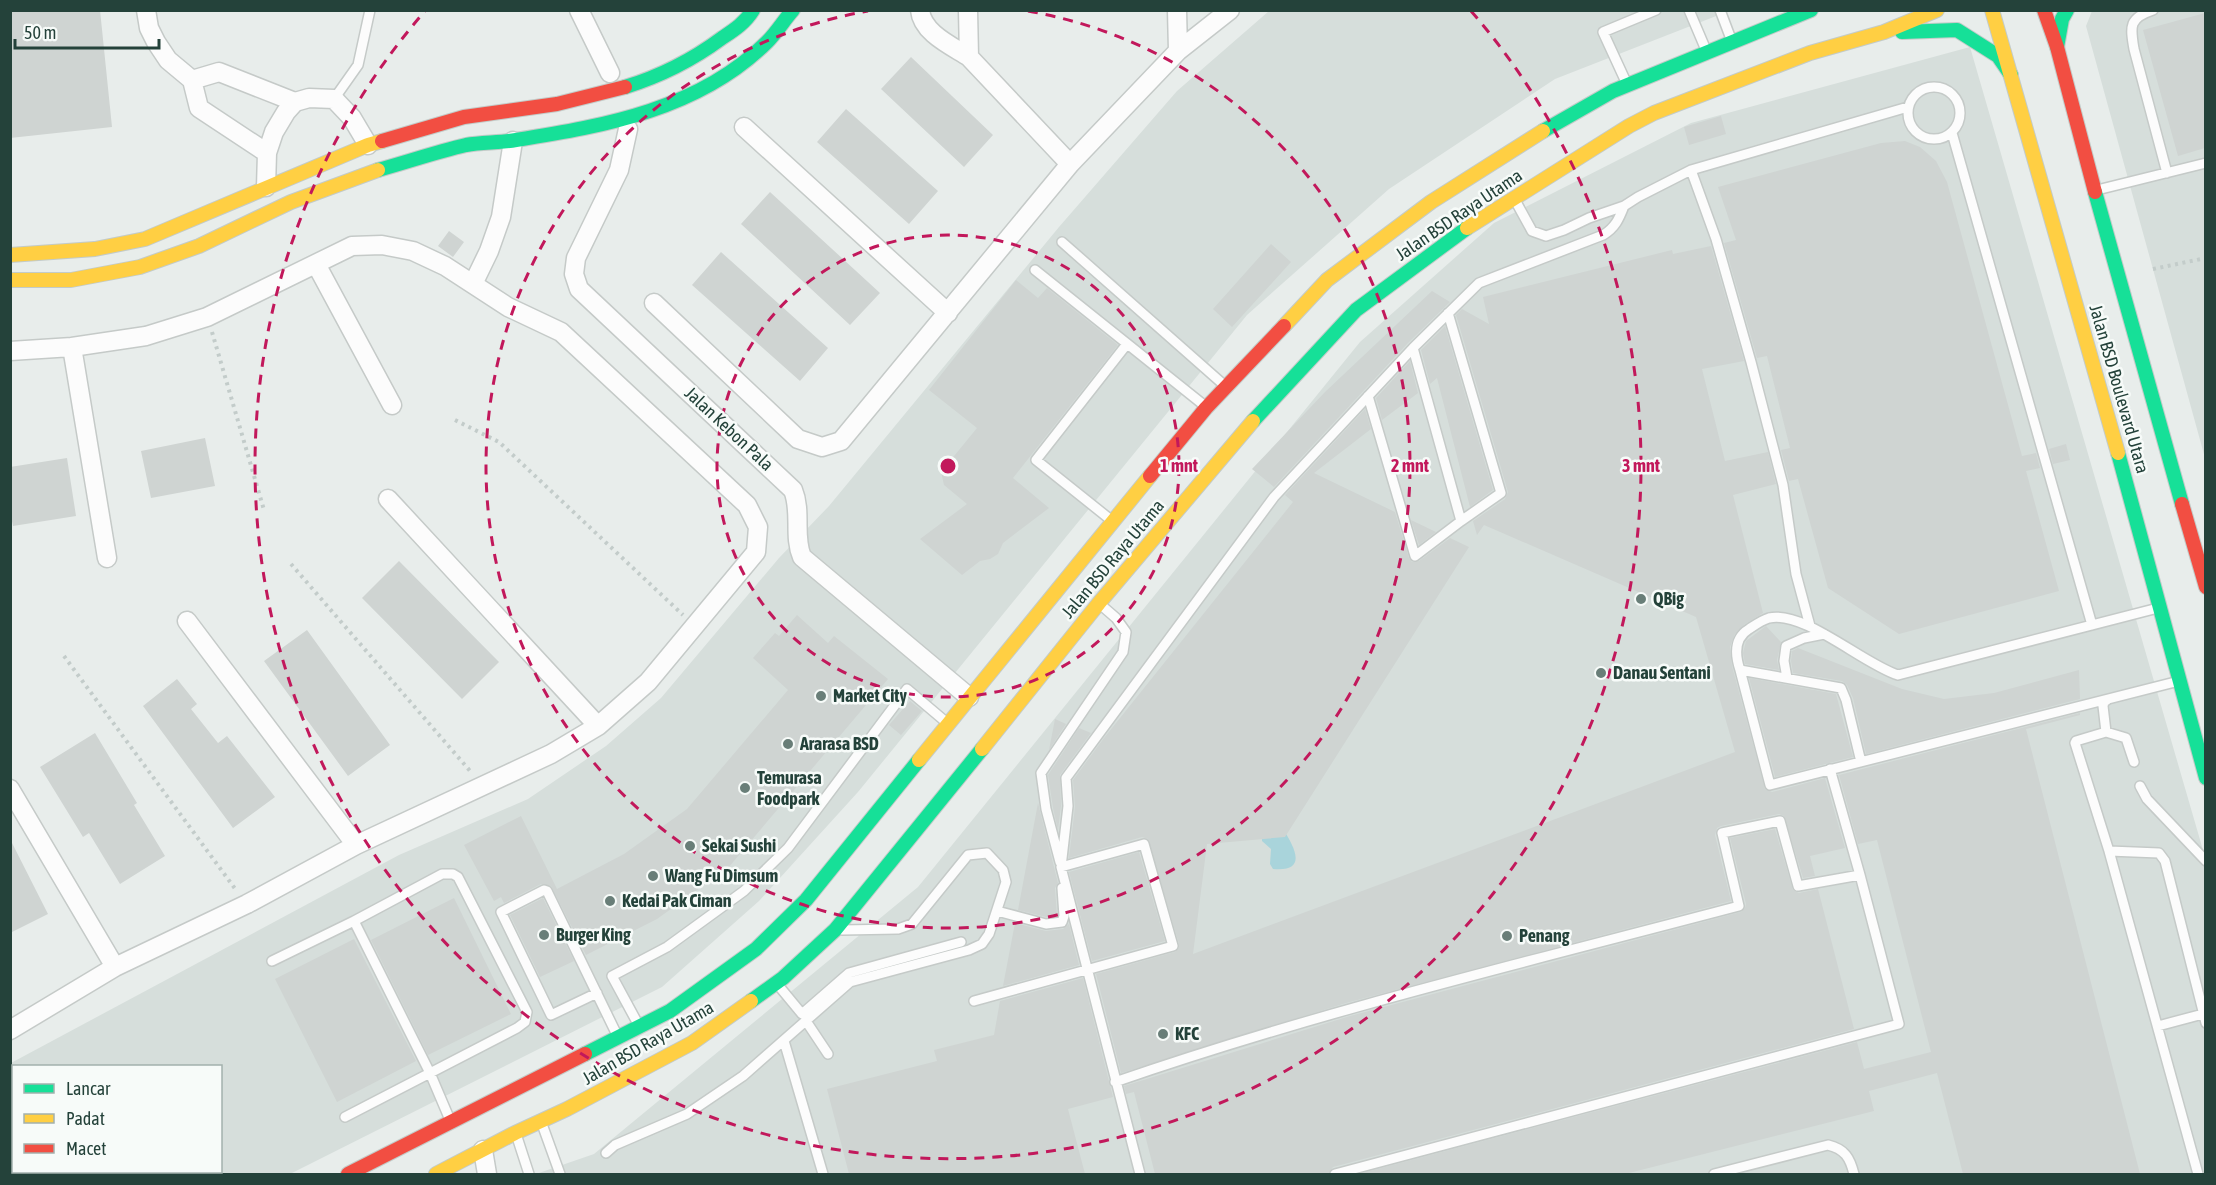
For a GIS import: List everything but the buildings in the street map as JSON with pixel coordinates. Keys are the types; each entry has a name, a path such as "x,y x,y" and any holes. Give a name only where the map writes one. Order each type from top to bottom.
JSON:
{"main road":[{"path":"10,255 95,249 145,239 368,145 464,117 566,102 642,82 673,70 702,53 793,10"},
{"name":"Jalan BSD Raya Utama","path":"348,1174 670,1011 756,949 806,900 881,818 969,697 1206,408 1327,280 1431,202 1521,144 1627,85 1732,42 1777,16 1811,10"},
{"name":"Jalan BSD Raya Utama","path":"436,1174 692,1043 777,983 835,930 907,836 1099,603 1238,438 1356,310 1455,235 1629,126 1810,52 1884,32 1937,10"},
{"name":"Jalan BSD Boulevard Utara","path":"1992,10 2105,404 2205,778"},
{"name":"Jalan BSD Boulevard Utara","path":"2044,10 2057,47 2094,190 2205,587"},
{"path":"2057,47 2062,19 2067,10"},
{"path":"10,280 71,279 105,275 140,267 199,246 291,201 378,170 467,146 513,141 603,125 649,112 688,97 730,72 756,27"},
{"path":"1884,32 1957,30 1998,56 2011,75"}],"street":[{"path":"146,10 149,28 156,42 168,60 192,80 199,108 267,153"},
{"path":"579,10 610,73"},
{"path":"920,10 927,28 969,57 1071,164"},
{"path":"968,10 969,57"},
{"path":"1178,10 1178,51"},
{"path":"654,303 798,439 822,447 841,441 1071,164 1178,51 1230,10"},
{"path":"192,80 219,72 295,102 309,98 334,99 352,118 368,145"},
{"path":"266,187 267,153 274,132 295,102"},
{"path":"744,127 948,313"},
{"name":"Jalan Kebon Pala","path":"628,129 619,170 576,258 574,274 579,289 793,490 799,506 798,548 802,557 969,697"},
{"path":"473,284 489,251 501,217 513,141"},
{"path":"10,351 147,336 207,317 352,246 382,245 413,251 445,266 508,307 561,332 747,505 758,527 756,552 648,681 598,726 551,754 356,845 247,904 115,967 10,1030"},
{"path":"316,264 392,405"},
{"path":"72,346 107,558"},
{"path":"388,499 598,726"},
{"path":"187,621 356,845"},
{"path":"10,789 115,967"},
{"path":"483,1150 488,1174"}],"lane":[{"path":"334,99 358,65 370,10"},
{"path":"1627,85 1603,32 1656,10"},
{"path":"1689,10 1707,52"},
{"path":"1720,10 1732,42"},
{"path":"2153,10 2135,19 2130,29 2167,173"},
{"path":"1931,86 1947,90 1958,102 1960,118 1952,133 1936,139 1921,136 1910,123 1908,107 1916,93 1931,86"},
{"path":"1514,198 1532,231 1546,236 1624,206 1691,170 1908,107"},
{"path":"1952,133 2092,625"},
{"path":"2094,190 2205,163"},
{"path":"1691,170 1716,239 1783,485 1796,574 1810,626"},
{"path":"997,911 1046,924 1062,922 1064,916 1061,867 1068,806 1066,778 1274,497 1413,348 1479,283 1611,230 1619,220 1624,206"},
{"path":"1062,242 1226,387"},
{"path":"1035,270 1206,408"},
{"path":"1368,396 1415,556 1501,493 1448,313"},
{"path":"1113,521 1036,460 1127,344"},
{"path":"1413,348 1461,521"},
{"path":"1099,603 1116,618 1126,632 1123,652 1041,773 1046,809 1140,1174"},
{"path":"2159,608 1898,675 1883,670 1810,626 1771,618 1743,632 1737,643 1736,656 1770,785 2179,681"},
{"path":"1787,678 1784,661 1786,646 1804,638 1824,634"},
{"path":"1740,670 1841,688 1861,762"},
{"path":"640,1026 612,976 668,947 744,891 788,848 907,689 948,724"},
{"path":"2106,732 2103,702 2108,699"},
{"path":"2134,762 2126,738 2106,732 2075,743 2109,851 2198,1174"},
{"path":"1335,1174 1899,1024 1830,770"},
{"path":"2140,786 2147,799 2205,861"},
{"path":"1115,1082 1190,1056 1348,1009 1739,906 1722,833 1780,821 1798,886 1860,875"},
{"path":"974,1001 1173,946 1144,844 1061,867"},
{"path":"2109,851 2159,853 2165,861 2204,1018 2158,1026"},
{"path":"606,1153 615,1145 687,1114 742,1076 850,982 969,950 982,944 989,934 1006,882 1004,870 987,852 968,855 912,924 898,929 835,930"},
{"path":"272,961 442,874 453,874 458,877 527,1012 525,1022 517,1028 345,1117"},
{"path":"597,993 551,1015 501,912 544,890 547,891 619,1037"},
{"path":"354,921 430,1073 451,1123"},
{"path":"777,983 802,1014 849,973 960,942"},
{"path":"807,1021 828,1054"},
{"path":"784,1041 823,1174"},
{"path":"541,1121 560,1174"},
{"path":"515,1133 529,1174"},
{"path":"1714,1174 1828,1145 1840,1148 1851,1160 1854,1174"}],"path":[{"path":"2153,269 2205,258"},
{"path":"207,317 264,510"},
{"path":"455,420 499,442 693,625"},
{"path":"291,564 483,786"},
{"path":"64,656 247,904"}],"shaded area":[{"path":"1269,11 1729,11 1555,79 1389,189 1247,315 858,792 759,901 662,987 290,1174 11,1174 11,1063 399,855 528,799 606,746 661,698 779,558 829,506 1059,227 1177,91"},
{"path":"2092,11 2205,11 2205,458 2086,26"},
{"name":"QBig","path":"1970,47 2205,857 2205,1174 536,1174 594,1154 918,887 1360,342 1494,223 1691,123"}],"water":[{"path":"1283,829 1294,851 1295,863 1284,869 1273,869 1270,864 1271,849 1262,841 1262,833"}],"traffic: fast":[{"path":"625,87 663,73 699,54 739,26 753,10"},
{"path":"378,170 466,145 516,140 617,121 682,99 712,84 741,65 767,42 793,10"},
{"path":"1543,131 1613,91 1811,10"},
{"path":"2057,47 2062,19 2067,10"},
{"path":"1902,32 1957,30 1998,56 2011,75"},
{"path":"2095,192 2182,504"},
{"path":"1253,421 1356,310 1467,228"},
{"path":"2118,453 2206,778"},
{"path":"751,1001 783,978 835,930 982,749"},
{"path":"585,1054 670,1011 756,949 806,900 919,760"}],"traffic: slow":[{"path":"1467,228 1629,126 1654,113 1810,53 1884,32 1937,10"},
{"path":"1992,10 2118,453"},
{"path":"1284,326 1327,280 1431,202 1543,131"},
{"path":"10,255 95,249 145,239 382,141"},
{"path":"10,280 71,280 140,267 199,246 291,202 378,170"},
{"path":"982,749 1099,603 1253,421"},
{"path":"919,760 1150,476"},
{"path":"436,1174 567,1109 692,1043 751,1001"}],"traffic: jam":[{"path":"2044,10 2057,47 2095,192"},
{"path":"382,141 464,117 557,104 625,87"},
{"path":"1150,476 1206,408 1284,326"},
{"path":"2182,504 2206,587"},
{"path":"348,1174 585,1054"}],"place":[{"name":"QBig","path":"1641,599"},
{"name":"Danau Sentani","path":"1601,673"},
{"name":"Market City","path":"821,696"},
{"name":"Ararasa BSD","path":"788,744"},
{"name":"Temurasa Foodpark","path":"745,788"},
{"name":"Sekai Sushi","path":"690,846"},
{"name":"Wang Fu Dimsum","path":"653,876"},
{"name":"Kedai Pak Ciman","path":"610,901"},
{"name":"Burger King","path":"544,935"},
{"name":"Penang","path":"1507,936"},
{"name":"KFC","path":"1163,1034"}]}
